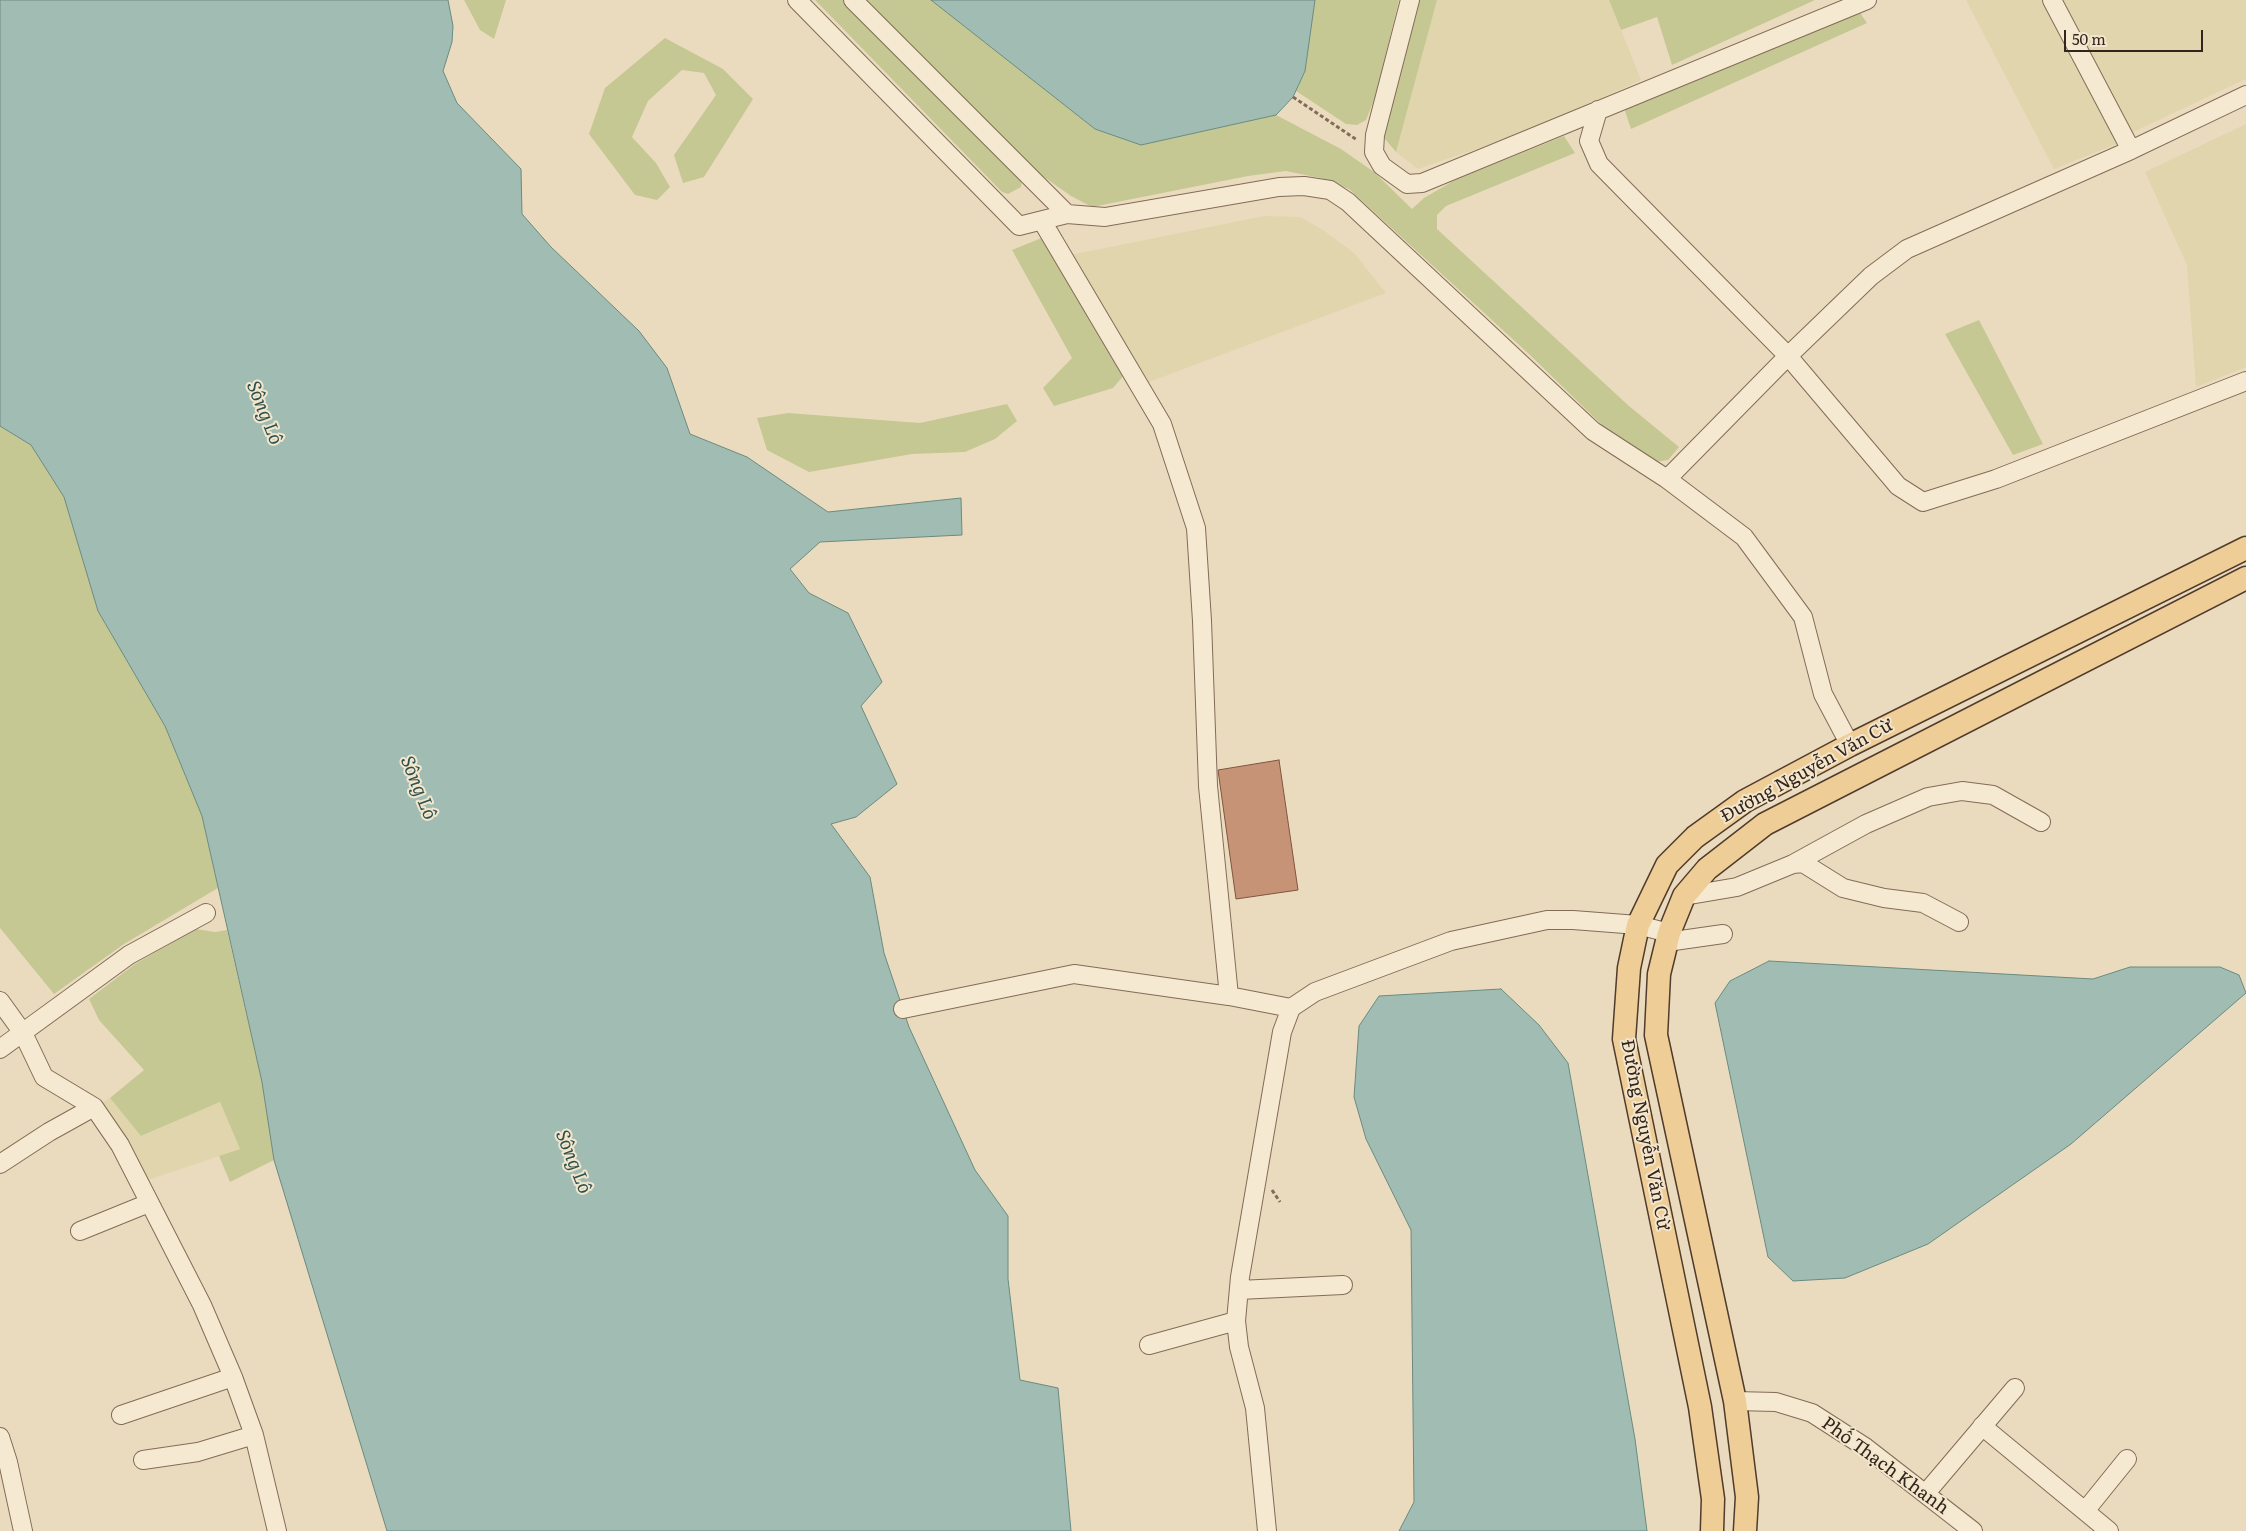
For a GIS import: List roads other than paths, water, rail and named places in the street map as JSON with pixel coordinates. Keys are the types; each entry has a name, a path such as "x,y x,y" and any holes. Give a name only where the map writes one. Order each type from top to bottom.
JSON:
{"main road":[{"name":"Đường Nguyễn Văn Cừ","path":"1712,1531 1713,1499 1700,1407 1624,1038 1629,968 1638,925 1667,865 1695,837 1745,801 1850,745 2246,548"},
{"name":"Đường Nguyễn Văn Cừ","path":"1745,1531 1747,1497 1735,1401 1656,1035 1659,974 1668,938 1684,896 1708,869 1765,824 2246,578"}],"street":[{"path":"797,0 1019,226 1067,214 1105,217 1279,187 1304,186 1330,190 1348,202 1593,430 1667,480 1744,537 1803,617 1823,694 1850,745"},
{"path":"853,0 1067,214"},
{"path":"1410,0 1375,135 1374,152 1382,166 1390,174 1407,184 1422,182 1867,0"},
{"path":"2052,0 2131,150"},
{"path":"1667,480 1788,356 1871,276 1907,248 2131,150 2246,95"},
{"path":"1598,110 1589,140 1599,164 1788,356 1898,486 1923,502 1996,479 2246,382"},
{"path":"1042,221 1162,424 1196,528 1202,621 1208,786 1229,996"},
{"path":"1684,896 1737,887 1793,864 1866,824 1936,795 1962,791 1993,795 2041,822"},
{"path":"1793,864 1804,863 1842,888 1884,898 1923,903 1959,922"},
{"path":"0,1049 130,955 206,913"},
{"path":"1267,1531 1255,1408 1239,1347 1236,1321 1239,1290 1282,1032 1291,1008 1315,992 1451,940 1547,920 1638,925 1668,938 1723,934"},
{"path":"903,1009 1074,974 1229,996 1291,1008"},
{"path":"0,1001 23,1033 44,1076 94,1107 120,1145 202,1305 233,1377 254,1435 277,1531"},
{"path":"0,1164 49,1132 94,1107"},
{"path":"80,1231 149,1203"},
{"path":"1239,1290 1343,1285"},
{"path":"1149,1345 1236,1321"},
{"path":"121,1415 233,1377"},
{"path":"1926,1493 2015,1388"},
{"name":"Phố Thạch Khanh","path":"1735,1401 1776,1402 1812,1413 1865,1447 1973,1531"},
{"path":"1982,1426 2109,1531"},
{"path":"143,1460 198,1452 254,1435"},
{"path":"0,1437 8,1462 23,1531"},
{"path":"2085,1511 2128,1459"}],"water":[{"name":"Sông Lô","path":"0,0 448,0 453,26 452,42 443,71 457,103 521,169 522,214 551,247 639,331 667,368 690,434 747,457 828,512 961,498 962,535 820,542 790,569 809,593 848,613 882,682 861,706 897,784 856,817 831,824 870,877 884,953 909,1027 975,1170 1008,1216 1008,1279 1020,1380 1058,1388 1071,1531 387,1531 274,1160 262,1082 202,816 165,726 98,611 64,497 31,445 0,426"},
{"path":"931,0 1315,0 1305,71 1293,97 1276,115 1141,145 1095,129"},
{"path":"1769,961 2093,979 2130,967 2220,967 2239,975 2246,993 2071,1144 1928,1244 1845,1278 1793,1281 1768,1257 1715,1003 1730,981"},
{"path":"1501,989 1539,1025 1568,1063 1635,1439 1647,1531 1399,1531 1414,1502 1411,1230 1366,1139 1354,1097 1359,1026 1379,996"}]}
